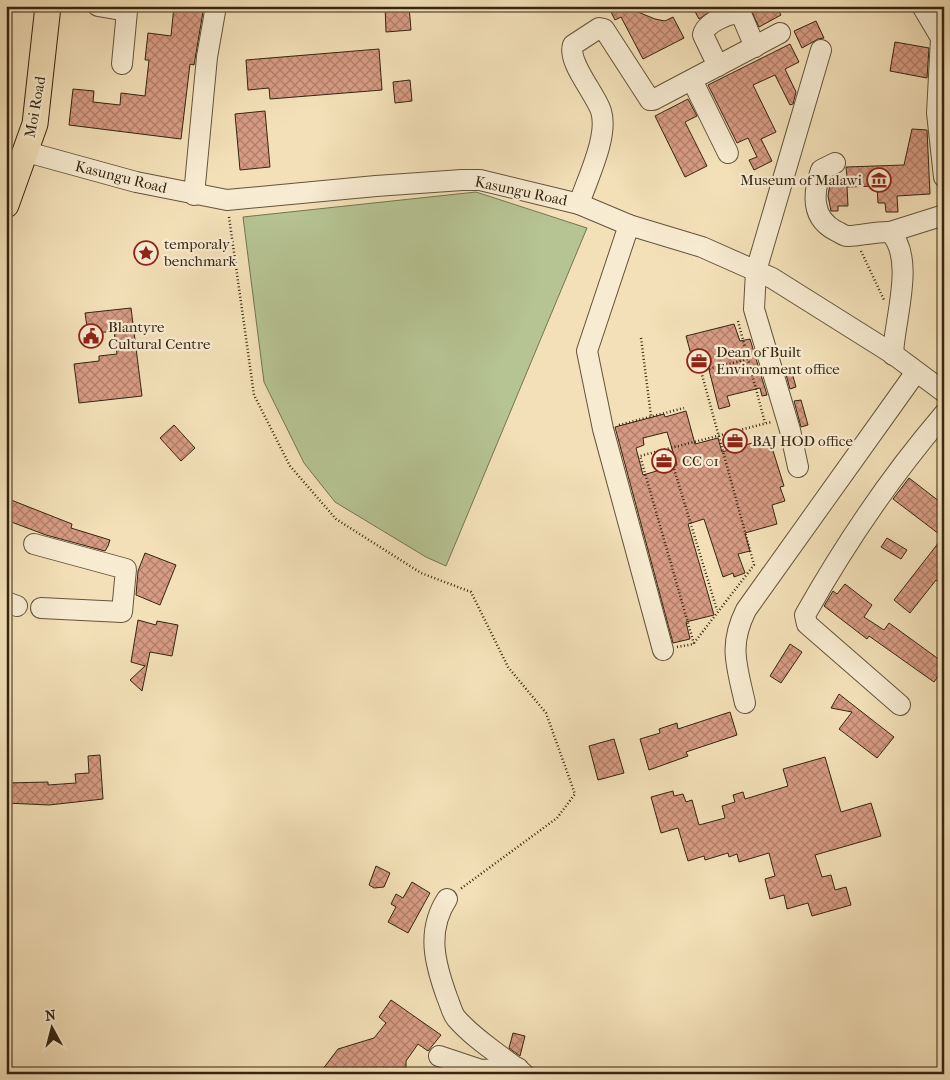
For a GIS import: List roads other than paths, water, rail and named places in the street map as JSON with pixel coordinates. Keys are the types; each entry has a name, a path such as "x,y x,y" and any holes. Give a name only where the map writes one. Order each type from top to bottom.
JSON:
{"main road":[{"name":"Moi Road","path":"6,205 27,152 35,124 48,6"}],"street":[{"path":"98,6 127,8 122,64"},
{"path":"194,195 207,57 216,6"},
{"path":"922,6 941,38 937,113 944,177"},
{"path":"718,66 703,35 704,30 708,26 732,14 741,14 755,47"},
{"path":"580,204 602,138 602,112 572,56 573,44 599,28 604,29 650,100 656,100 780,33"},
{"path":"798,467 790,430 754,309 756,271 821,50"},
{"path":"692,80 728,153"},
{"name":"Kasungu Road","path":"27,152 136,182 227,200 376,186 480,180 580,204 629,225 702,247 772,278 893,355 944,392"},
{"path":"835,163 821,170 817,180 816,204 822,220 831,228 847,236 877,231 890,232 944,215"},
{"path":"629,225 587,350 603,429 663,650"},
{"path":"890,232 898,240 902,280 901,303 894,334 893,355"},
{"path":"745,703 734,642 737,627 746,610 916,372"},
{"path":"900,705 807,624 806,615 845,547 887,488 944,414"},
{"path":"34,544 126,569 122,612 41,608"},
{"path":"447,899 438,913 434,932 435,950 439,976 455,1017 521,1071"},
{"path":"439,1056 481,1070 521,1071"}],"place":[{"name":"Museum of Malawi","path":"879,180"},
{"name":"temporaly benchmark","path":"146,253"},
{"name":"Blantyre Cultural Centre","path":"91,336"},
{"name":"Dean of Built Environment office","path":"699,361"},
{"name":"BAJ HOD office","path":"735,441"},
{"name":"CC 01","path":"664,461"}]}
